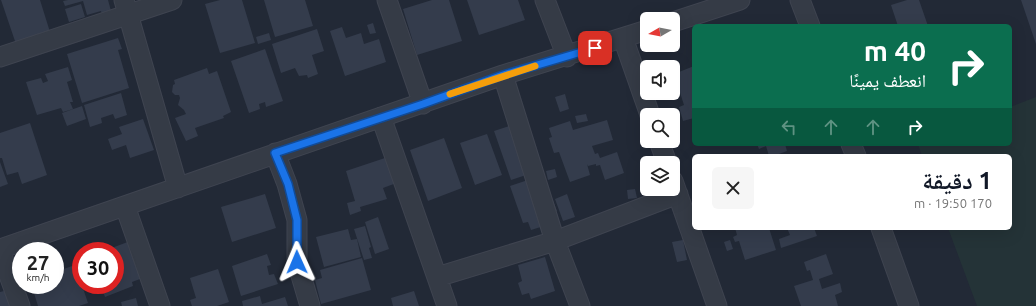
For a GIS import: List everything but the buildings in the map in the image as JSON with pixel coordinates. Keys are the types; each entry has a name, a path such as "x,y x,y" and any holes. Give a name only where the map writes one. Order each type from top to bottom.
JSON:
{"street":[{"path":"0,56 127,7 172,0"},
{"path":"387,0 423,104"},
{"path":"545,0 567,57"},
{"path":"680,20 740,0"},
{"path":"800,0 809,24"},
{"path":"127,7 178,188"},
{"path":"20,306 0,250 275,153 423,104 503,75 567,57 640,32"},
{"path":"623,38 648,108"},
{"path":"503,75 555,241 580,306"},
{"path":"381,117 447,306"},
{"path":"275,153 288,184 297,220 297,262 310,306"},
{"path":"437,277 555,241 657,196"},
{"path":"678,196 717,306"},
{"path":"125,206 160,306"},
{"path":"882,230 909,306"}],"shaded area":[{"path":"1036,97 1036,306 977,306 949,230 1012,230 1012,154 921,154 919,146 1012,146 1012,106"}],"slow traffic":[{"path":"450,94 503,75 535,66"}],"route":[{"path":"297,262 297,220 288,184 275,153 423,104 503,75 595,48"}]}
